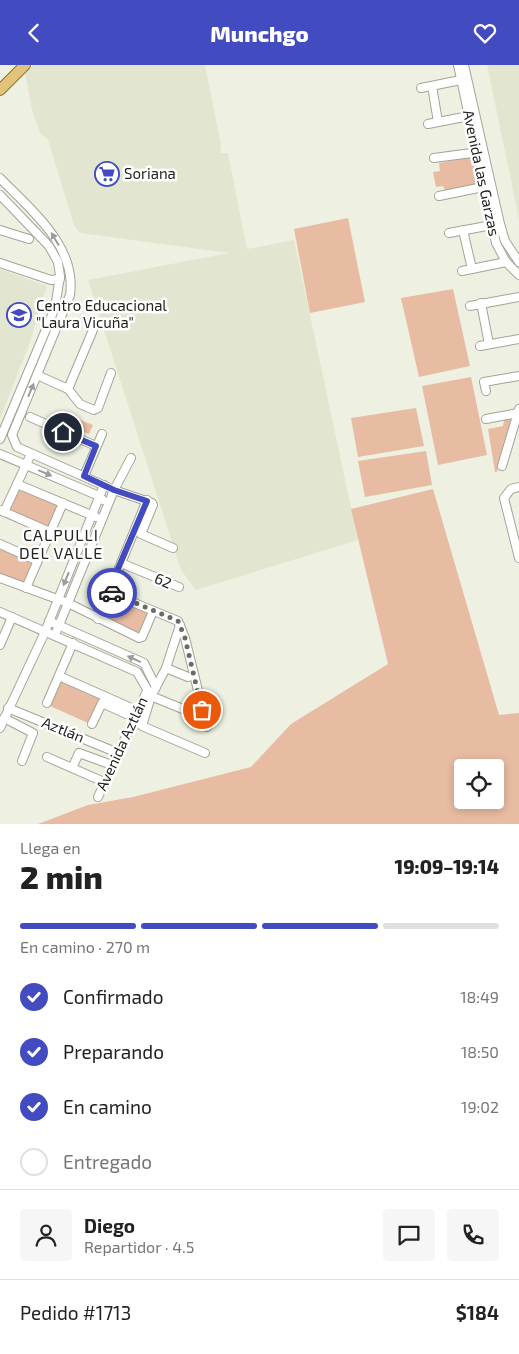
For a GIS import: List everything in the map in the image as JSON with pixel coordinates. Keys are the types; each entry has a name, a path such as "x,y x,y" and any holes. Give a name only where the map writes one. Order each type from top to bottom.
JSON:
{"main road":[{"path":"0,90 25,65"}],"street":[{"name":"Avenida las Garzas","path":"459,65 468,116 480,152 504,241 519,263"},
{"name":"Avenida las Garzas","path":"464,65 480,152 483,187 496,243 506,262 519,275"},
{"path":"421,88 461,80"},
{"path":"432,86 438,122"},
{"path":"428,124 468,116"},
{"path":"434,158 480,152"},
{"path":"0,178 49,229 66,259 70,274 70,295 12,435 14,441 17,447 31,454 153,505 141,534 173,548"},
{"path":"439,196 483,187"},
{"path":"0,439 55,308 60,279 58,262 49,246 1,199"},
{"path":"449,233 492,225"},
{"path":"0,230 29,239"},
{"path":"463,230 472,269"},
{"path":"462,271 506,262"},
{"path":"0,263 51,280 60,279"},
{"path":"470,306 519,297"},
{"path":"481,303 490,344"},
{"path":"68,389 93,330"},
{"path":"480,346 519,339"},
{"path":"37,375 68,389 80,404 96,410 111,373"},
{"path":"486,391 484,382 519,376"},
{"path":"486,419 518,411"},
{"path":"502,466 518,411"},
{"path":"30,417 96,446"},
{"path":"8,420 17,424"},
{"path":"84,476 102,434"},
{"path":"0,454 99,496 108,505"},
{"path":"31,454 2,511 50,532"},
{"path":"55,635 114,490 131,457"},
{"path":"17,484 102,519"},
{"path":"0,728 49,621 104,485"},
{"path":"519,487 506,493 504,498 519,558"},
{"path":"98,619 147,501"},
{"path":"26,588 36,560 63,503"},
{"path":"0,544 36,560"},
{"name":"62","path":"120,563 179,587"},
{"path":"0,578 68,603 141,638 151,616"},
{"path":"108,592 178,621 207,727"},
{"name":"Avenida Aztlán","path":"0,612 137,672 149,693"},
{"path":"0,645 12,617"},
{"name":"Avenida Aztlán","path":"49,621 144,663 156,687 149,693 135,713 98,797"},
{"path":"156,687 166,668 180,625"},
{"name":"Aztlán","path":"47,703 73,643"},
{"path":"166,668 188,677"},
{"path":"59,676 135,713"},
{"path":"195,714 149,693 142,726 205,753"},
{"name":"Aztlán","path":"92,725 102,703 135,713"},
{"name":"Aztlán","path":"8,708 118,753"},
{"name":"Aztlán","path":"4,718 33,733 22,761"},
{"name":"Aztlán","path":"72,768 79,753 112,765"},
{"name":"Aztlán","path":"47,757 104,782"}],"shaded area":[{"path":"33,65 205,65 221,145 220,153 228,153 247,249 294,240 358,540 196,590 181,570 88,280 229,253 80,233 74,225 48,140 40,133 32,110 25,73"},
{"path":"487,65 519,65 519,219"},
{"path":"472,157 478,185 446,192 443,186 436,187 433,172 440,171 439,163"},
{"path":"348,218 365,302 310,313 294,229"},
{"name":"Centro Educacional \"Laura Vicuña\"","path":"0,269 47,286 29,345 0,419"},
{"path":"453,289 470,366 419,377 401,298"},
{"path":"471,377 487,455 438,465 422,386"},
{"path":"416,408 424,446 358,457 351,418"},
{"path":"70,416 93,425 89,434 66,425"},
{"path":"513,417 497,472 495,472 488,429 503,426 504,420"},
{"path":"426,451 432,485 365,497 358,461"},
{"path":"20,489 58,505 48,526 10,510"},
{"path":"433,489 499,715 519,713 519,824 38,824 88,805 133,797 251,767 291,724 388,664 351,509"},
{"path":"0,549 33,562 23,583 0,574"},
{"path":"110,597 149,613 140,634 102,617"},
{"path":"62,680 100,698 88,723 50,706"}],"way so far":[{"path":"112,593 178,621 185,638 202,710"}],"place":[{"name":"Soriana","path":"107,174"},
{"name":"Centro Educacional \"Laura Vicuña\"","path":"19,315"}],"district":[{"name":"CALPULLI DEL VALLE","path":"61,544"}],"route":[{"path":"63,432 96,446 84,476 114,490 147,501 108,592 112,593"}]}
